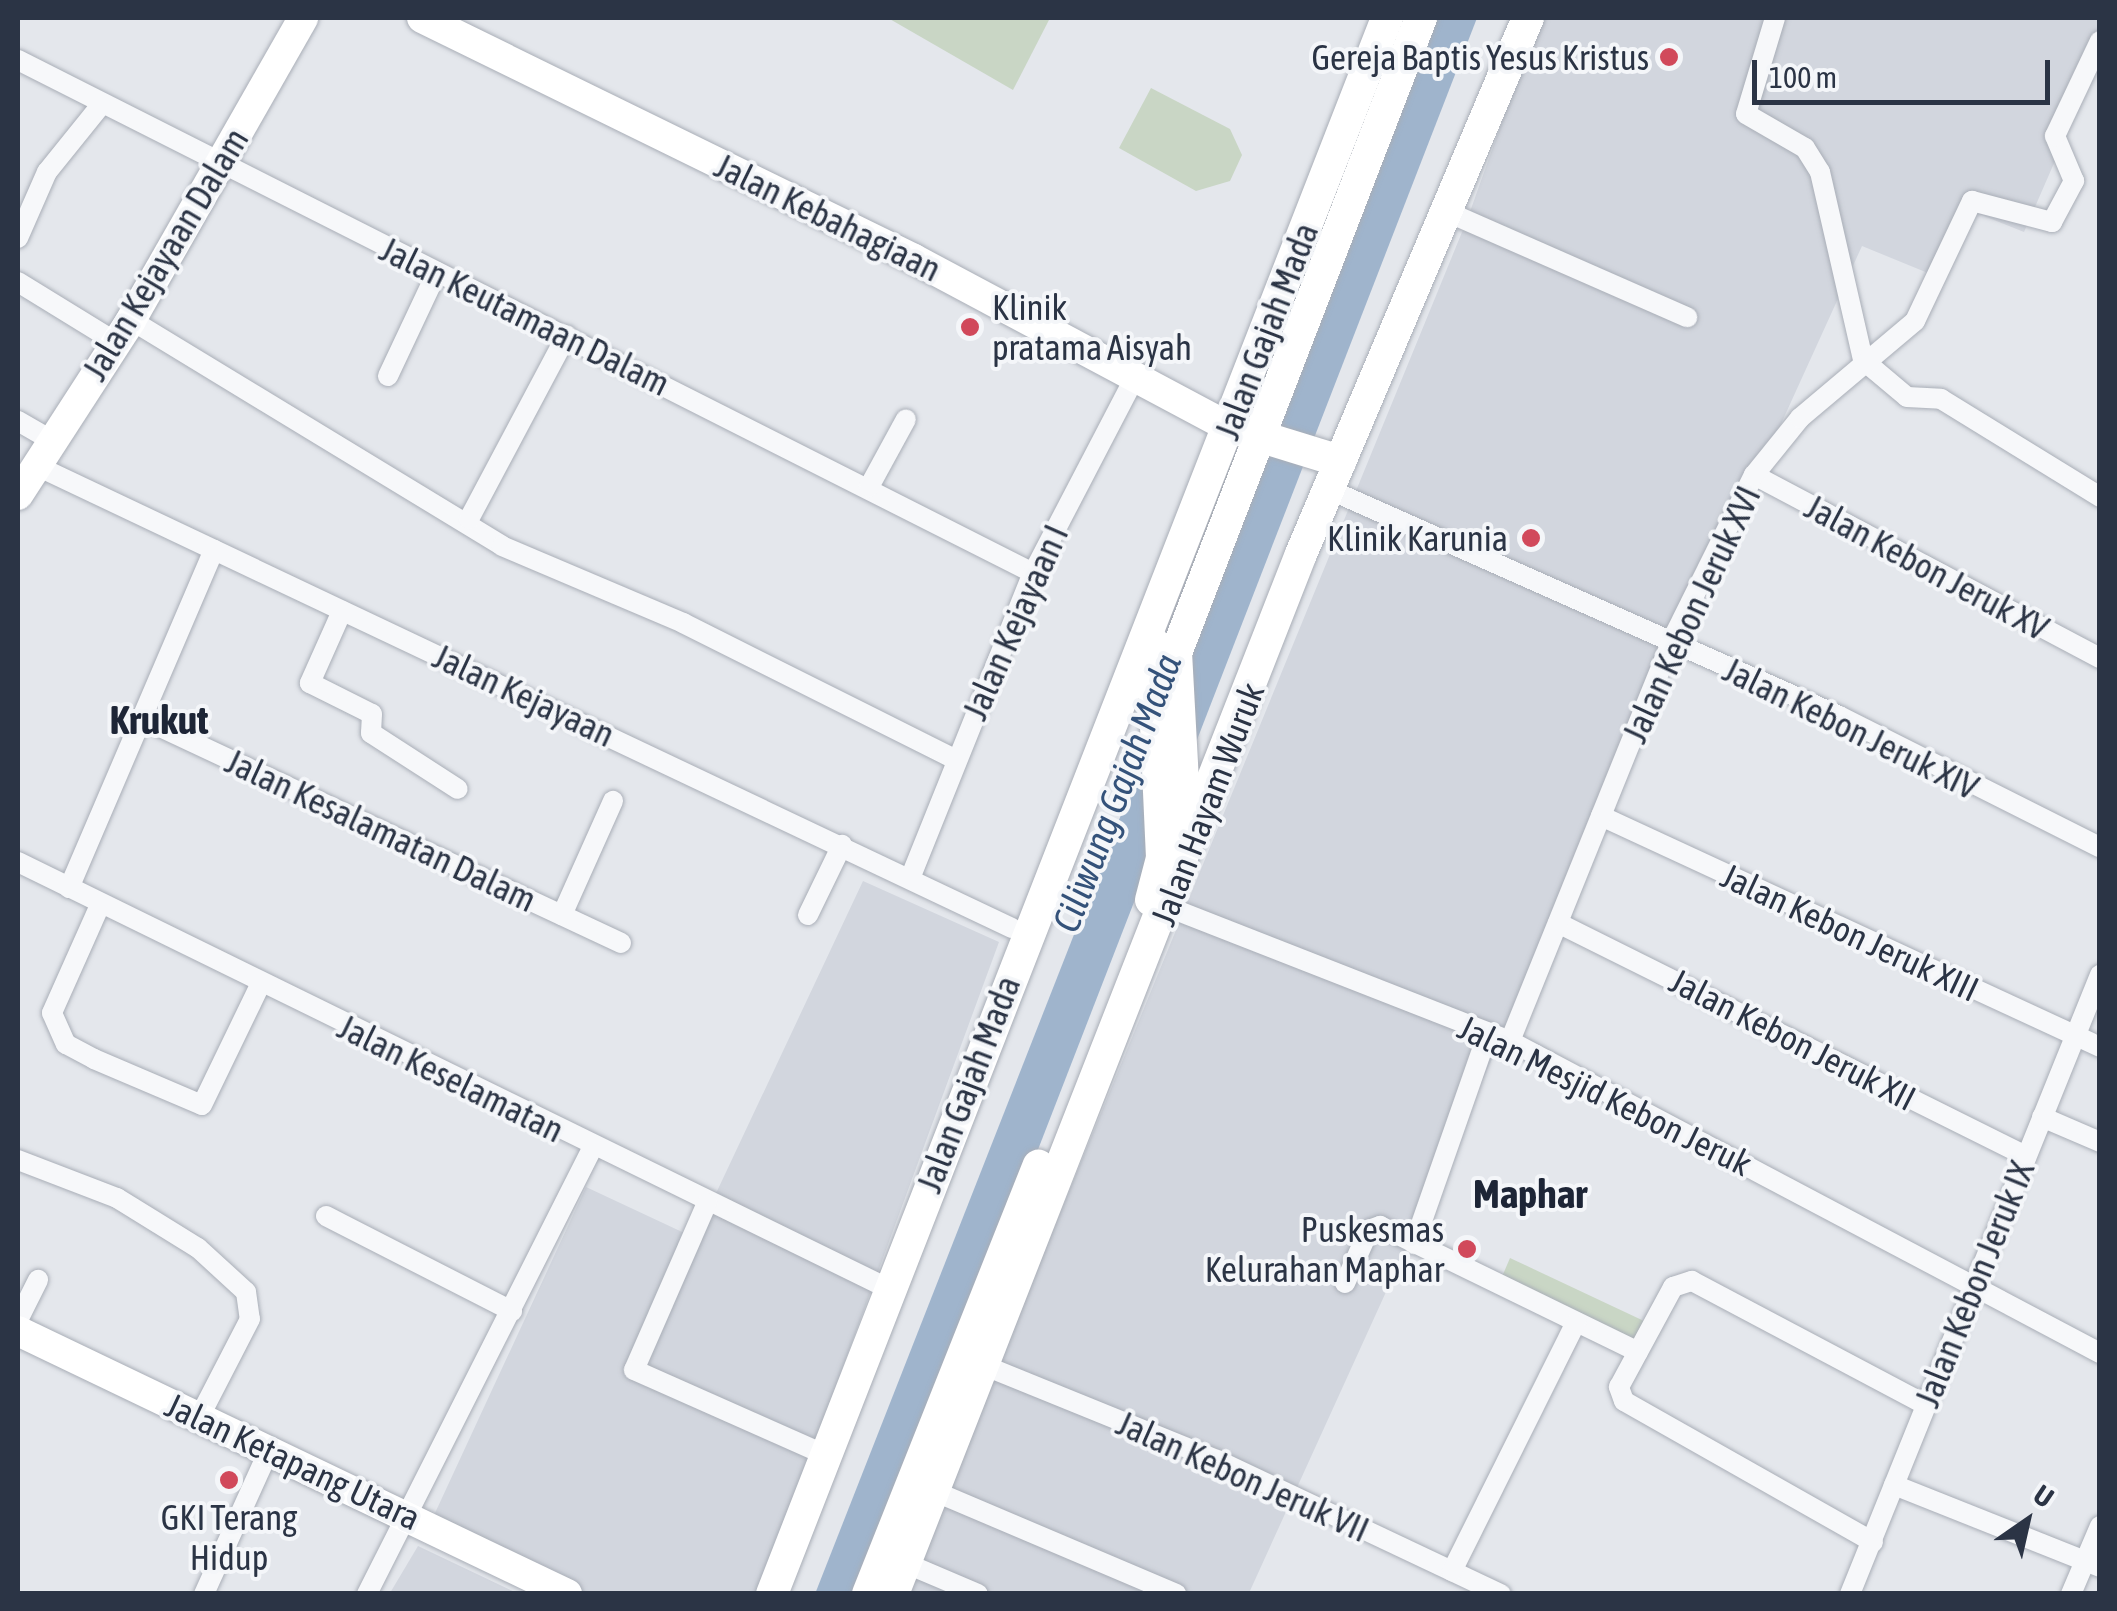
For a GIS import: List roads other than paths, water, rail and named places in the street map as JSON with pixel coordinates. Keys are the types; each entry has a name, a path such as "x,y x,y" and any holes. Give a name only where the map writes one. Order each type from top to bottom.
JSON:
{"main road":[{"name":"Jalan Gajah Mada","path":"1112,1048 1182,854 1187,800 1176,666 1244,436 1387,18"},
{"name":"Jalan Gajah Mada","path":"772,1594 887,1288 1155,618 1244,436 1421,18"},
{"name":"Jalan Hayam Wuruk","path":"868,1594 1162,895 1328,468 1452,214 1528,18"},
{"path":"993,1021 986,995 1188,486 1244,436 1328,468"},
{"path":"1155,618 1162,895"},
{"name":"Jalan Hayam Wuruk","path":"899,1578 1112,1048 1162,895"}],"street":[{"name":"Jalan Kejayaan Dalam","path":"29,470 124,332 303,18"},
{"name":"Jalan Kebahagiaan","path":"422,18 1136,375 1244,436"},
{"path":"1775,18 1746,114 1804,148 1820,172 1863,360 1907,398 1941,398 2100,497"},
{"name":"Jalan Kebon Jeruk XVI","path":"1510,1041 1670,644 1754,475 1863,360 1915,321 1972,201 2052,222 2074,182 2055,136 2100,41"},
{"name":"Jalan Keutamaan Dalam","path":"18,60 217,168 566,335 1033,572"},
{"path":"18,238 38,196 101,105"},
{"path":"18,183 38,196"},
{"path":"1452,214 1687,317"},
{"path":"388,376 438,272"},
{"path":"18,282 124,332 469,519 502,546 683,624 954,759"},
{"path":"469,519 566,335"},
{"name":"Jalan Kejayaan I","path":"911,876 954,759 1033,572 1136,375"},
{"path":"869,487 906,420"},
{"name":"Jalan Kejayaan","path":"18,421 29,470 214,550 911,876 1012,928"},
{"name":"Jalan Kebon Jeruk XIV","path":"1328,468 1670,644 1840,716 2100,846"},
{"name":"Jalan Kebon Jeruk XV","path":"1754,475 2100,658"},
{"path":"69,888 214,550"},
{"path":"342,611 310,683 372,714 371,733 458,790"},
{"name":"Jalan Kesalamatan Dalam","path":"140,718 621,943"},
{"path":"562,915 613,801"},
{"name":"Jalan Kebon Jeruk XIII","path":"1601,816 2100,1047"},
{"path":"808,915 842,845"},
{"name":"Jalan Keselamatan","path":"18,862 592,1148 887,1288"},
{"name":"Jalan Mesjid Kebon Jeruk","path":"1162,895 1510,1041 2100,1352"},
{"path":"100,905 52,1013 66,1044 94,1059 202,1105 260,984"},
{"name":"Jalan Kebon Jeruk XII","path":"1558,924 2026,1156"},
{"name":"Jalan Kebon Jeruk IX","path":"1850,1594 2042,1117 2071,1035 2100,976"},
{"path":"1414,1244 1488,1032"},
{"path":"2042,1117 2100,1142"},
{"path":"367,1594 592,1148"},
{"path":"18,1160 117,1198 198,1248 246,1292 250,1318 199,1418"},
{"path":"707,1203 634,1370 824,1454"},
{"path":"326,1216 512,1310"},
{"path":"1345,1283 1369,1230 1380,1226 1638,1352"},
{"path":"18,1320 38,1280"},
{"path":"1873,1542 1620,1397 1638,1352 1673,1287 1692,1281 1924,1404"},
{"path":"1452,1571 1576,1322"},
{"name":"Jalan Ketapang Utara","path":"18,1332 406,1514 566,1594"},
{"name":"Jalan Kebon Jeruk VII","path":"983,1364 1217,1460 1500,1593"},
{"path":"204,1594 268,1452"},
{"path":"1894,1485 2093,1564"},
{"path":"936,1492 1176,1594"},
{"path":"2071,1594 2093,1564 2100,1526"},
{"path":"899,1578 978,1594"}],"water":[{"path":"1434,18 1477,18 866,1593 815,1594"}],"place":[{"name":"Gereja Baptis Yesus Kristus","path":"1669,57"},
{"name":"Klinik pratama Aisyah","path":"970,327"},
{"name":"Klinik Karunia","path":"1531,538"},
{"name":"Puskesmas Kelurahan Maphar","path":"1467,1249"},
{"name":"GKI Terang Hidup","path":"229,1480"}],"district":[{"name":"Krukut","path":"159,720"},
{"name":"Maphar","path":"1530,1194"}],"water label":[{"name":"Ciliwung Gajah Mada","path":"1117,793"}]}
